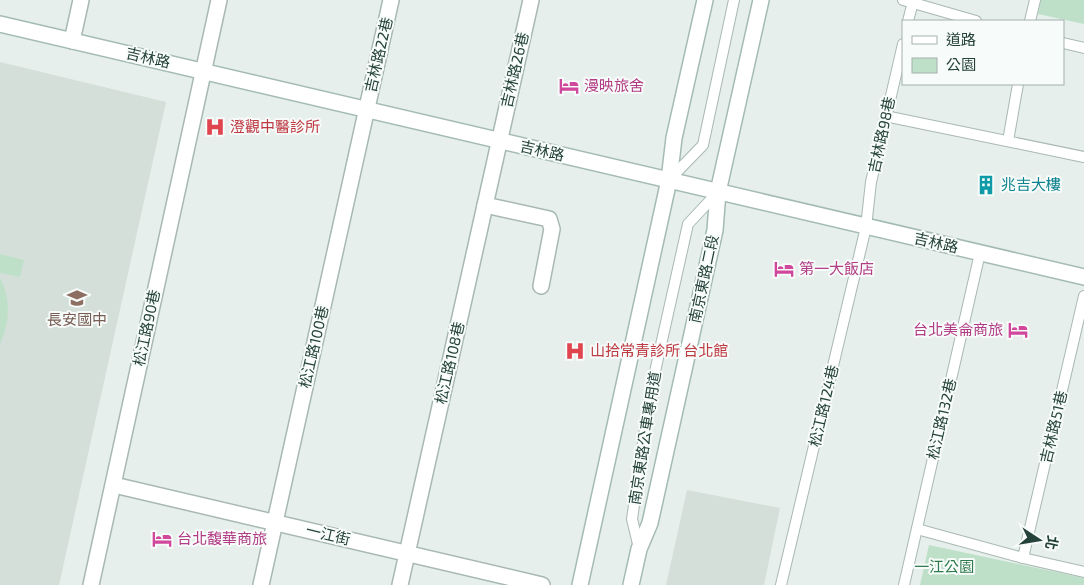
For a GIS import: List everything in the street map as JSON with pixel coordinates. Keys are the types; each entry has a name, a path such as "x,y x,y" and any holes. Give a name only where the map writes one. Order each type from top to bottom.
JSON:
{"street":[{"path":"72,41 81,0"},
{"name":"松江路90巷","path":"91,585 219,0"},
{"name":"吉林路22巷","path":"367,110 392,0"},
{"name":"吉林路26巷","path":"499,141 531,0"},
{"path":"580,585 669,180 674,138 705,0"},
{"name":"南京東路二段","path":"631,585 639,549 650,523 715,230 718,192 761,0"},
{"name":"吉林路","path":"0,24 1084,277"},
{"name":"松江路100巷","path":"261,585 367,110"},
{"name":"松江路108巷","path":"400,585 499,141"},
{"path":"485,205 549,219 552,229 541,286"},
{"name":"一江街","path":"114,485 542,585"}],"lane":[{"path":"669,180 703,145 734,0"},
{"path":"1030,20 1034,0"},
{"path":"908,20 908,1 973,20"},
{"path":"1064,43 1084,48"},
{"name":"吉林路98巷","path":"866,227 871,182 902,48"},
{"path":"1008,141 1018,85"},
{"path":"885,116 1084,156"},
{"name":"南京東路公車專用道","path":"639,549 632,519 647,413 688,224 718,192"},
{"name":"松江路124巷","path":"781,585 866,227"},
{"name":"松江路132巷","path":"904,585 980,253"},
{"name":"吉林路51巷","path":"1023,558 1084,296"},
{"path":"917,529 1023,558 1084,572"}],"shaded area":[{"path":"0,62 166,102 59,585 0,585"},
{"path":"687,490 780,508 764,585 666,585"}],"green space":[{"path":"1041,0 1084,0 1084,24 1038,14"},
{"path":"0,254 24,260 20,277 0,273"},
{"path":"0,278 6,294 8,311 6,327 0,344"},
{"name":"一江公園","path":"929,545 1084,578 1084,585 920,585"}],"place":[{"name":"漫映旅舍","path":"569,86"},
{"name":"澄觀中醫診所","path":"215,127"},
{"name":"兆吉大樓","path":"986,185"},
{"name":"第一大飯店","path":"784,269"},
{"name":"長安國中","path":"77,298"},
{"name":"台北美侖商旅","path":"1018,330"},
{"name":"山拾常青診所 台北館","path":"575,351"},
{"name":"台北馥華商旅","path":"162,539"}]}
